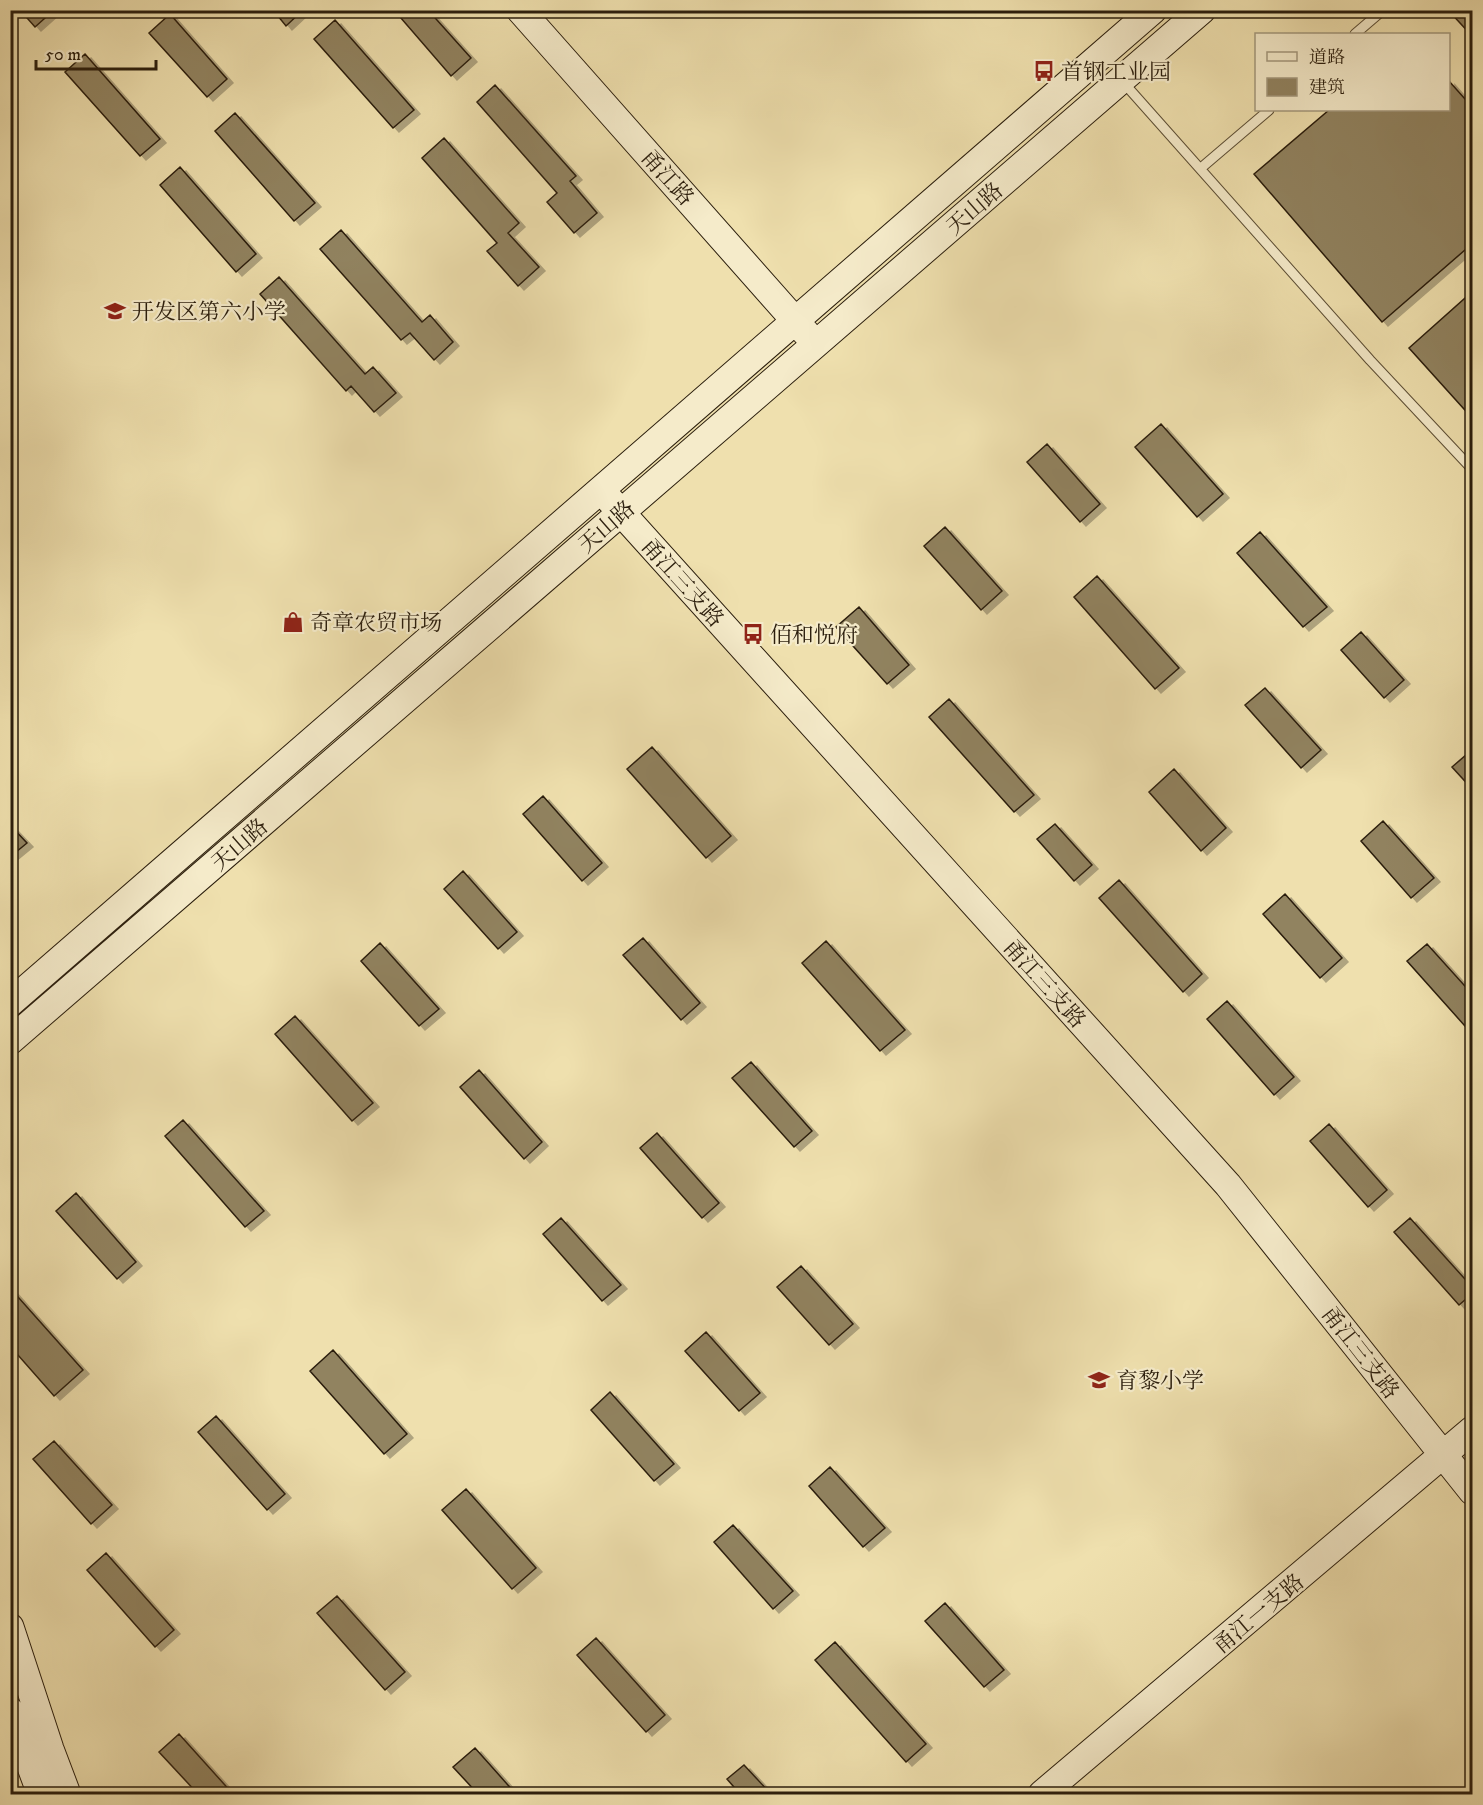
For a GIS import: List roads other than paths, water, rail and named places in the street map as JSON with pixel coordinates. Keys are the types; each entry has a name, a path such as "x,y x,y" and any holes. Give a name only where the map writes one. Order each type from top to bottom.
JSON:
{"street":[{"name":"甬江路","path":"520,10 816,344"},
{"name":"天山路","path":"10,1003 1153,10"},
{"name":"天山路","path":"10,1041 1202,10"},
{"name":"甬江三支路","path":"601,489 1228,1185 1473,1491"},
{"name":"甬江一支路","path":"1042,1794 1473,1430"},
{"path":"10,1626 67,1794"},
{"path":"10,1711 40,1794"}],"lane":[{"path":"1356,33 1383,10"},
{"path":"1122,80 1370,360 1473,469"},
{"path":"1201,168 1268,111"}],"place":[{"name":"首钢工业园","path":"1044,71"},
{"name":"开发区第六小学","path":"115,311"},
{"name":"奇章农贸市场","path":"293,622"},
{"name":"佰和悦府","path":"753,634"},
{"name":"育黎小学","path":"1099,1380"}]}
